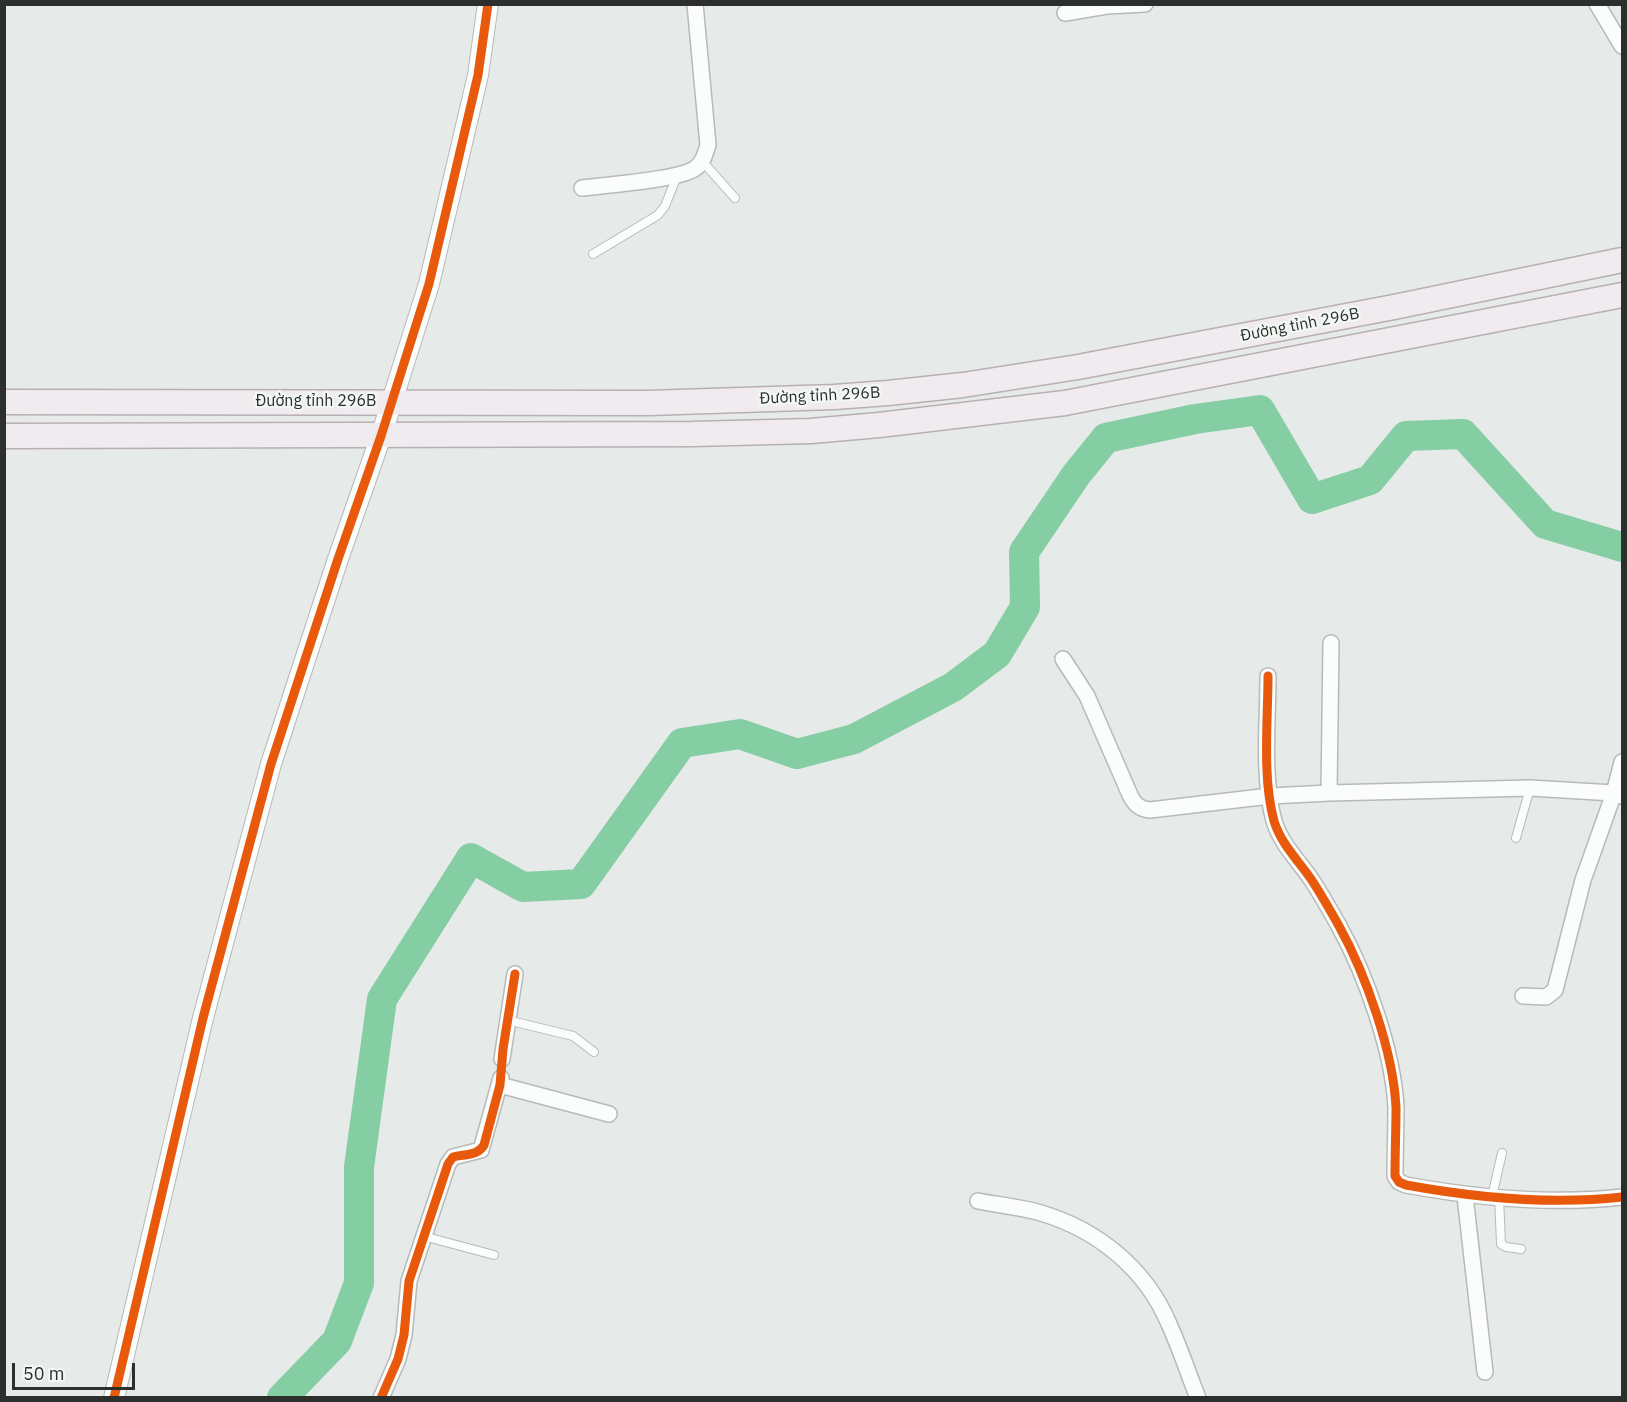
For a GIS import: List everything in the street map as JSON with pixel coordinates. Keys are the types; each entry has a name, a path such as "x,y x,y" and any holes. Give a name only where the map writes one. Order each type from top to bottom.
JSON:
{"main road":[{"name":"Đường tỉnh 296B","path":"4,402 648,402 834,397 963,385 1078,367 1394,307 1623,260"},
{"name":"Đường tỉnh 296B","path":"4,436 753,433 811,431 918,422 1065,403 1623,295"}],"street":[{"path":"114,1398 202,1018 271,764 381,436 429,284 478,75 488,4"},
{"path":"582,188 678,175 694,170 703,162 708,145 695,4"},
{"path":"1065,13 1107,6 1145,4"},
{"path":"1597,4 1623,46"},
{"path":"1329,793 1331,643"},
{"path":"1063,659 1087,696 1130,795 1135,804 1142,809 1150,810 1270,796 1329,793 1530,788 1618,794"},
{"path":"1268,676 1270,796 1275,822 1281,837 1340,927 1362,972 1375,1010 1396,1106 1395,1176 1398,1182 1465,1196 1554,1201 1623,1197"},
{"path":"1523,996 1546,997 1555,990 1583,880 1618,794 1623,762"},
{"path":"502,1059 515,974"},
{"path":"381,1398 398,1359 404,1335 409,1281 448,1164 453,1157 481,1150 500,1081 609,1114"},
{"path":"1465,1196 1485,1372"},
{"path":"978,1201 1039,1212 1072,1223 1101,1241 1127,1262 1154,1297 1169,1323 1198,1398"}],"lane":[{"path":"703,162 735,198"},
{"path":"593,254 658,215 665,206 678,175"},
{"path":"1516,838 1530,788"},
{"path":"507,1020 573,1036 594,1052"},
{"path":"1502,1153 1496,1197 1501,1244 1521,1249"},
{"path":"423,1236 494,1255"}],"waterway":[{"path":"282,1398 337,1341 359,1283 359,1167 382,999 471,858 523,887 581,884 682,743 740,734 797,754 854,739 953,687 997,654 1025,607 1024,552 1076,475 1106,438 1195,419 1260,410 1312,499 1370,480 1406,436 1463,434 1545,524 1622,547"}],"cycle path":[{"path":"114,1398 203,1018 271,764 381,436 429,284 478,75 488,4"},
{"path":"1268,676 1267,768 1274,821 1285,844 1311,879 1339,926 1368,990 1384,1038 1394,1085 1395,1176 1399,1182 1433,1190 1514,1199 1568,1200 1622,1197"},
{"path":"381,1398 398,1359 404,1335 409,1281 448,1164 453,1157 474,1153 484,1145 500,1085 503,1049 515,974"}]}
